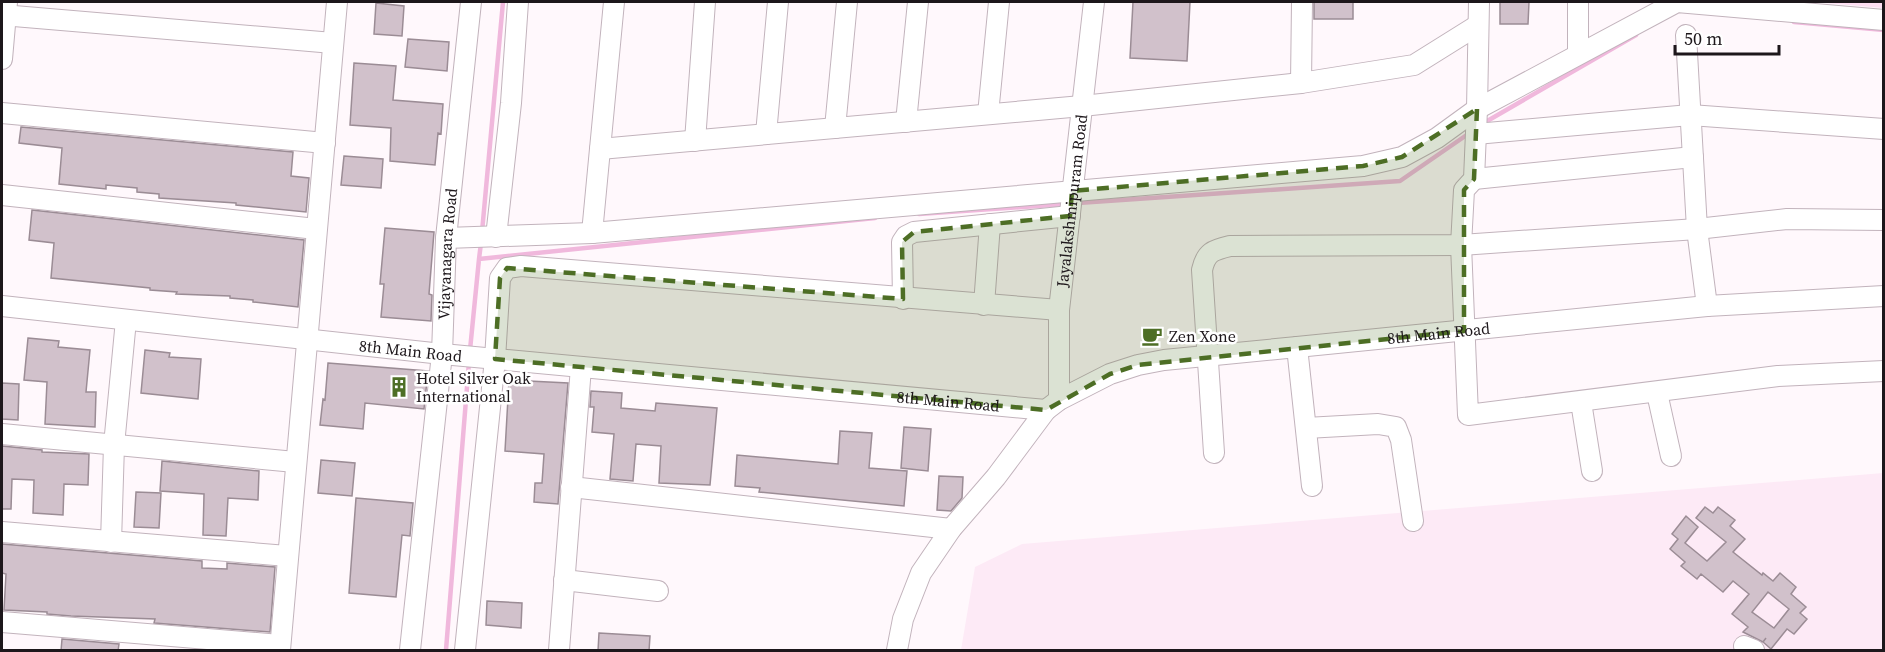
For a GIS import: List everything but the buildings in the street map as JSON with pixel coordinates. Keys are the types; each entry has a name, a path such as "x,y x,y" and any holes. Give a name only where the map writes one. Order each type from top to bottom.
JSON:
{"street":[{"path":"2,622 280,648 337,2"},
{"name":"Vijayanagara Road","path":"410,651 442,354 446,238 471,2"},
{"path":"496,237 511,103 518,2"},
{"path":"591,233 614,2"},
{"path":"695,141 705,2"},
{"path":"765,134 778,2"},
{"path":"835,128 847,2"},
{"path":"906,122 918,2"},
{"path":"987,114 999,2"},
{"name":"Jayalakshmipuram Road","path":"1052,405 1059,310 1094,2"},
{"path":"1301,83 1302,2"},
{"path":"1479,2 1474,179 1464,190 1461,245 1468,415 1778,376 1884,371"},
{"path":"1578,2 1578,54"},
{"path":"446,238 591,233 1363,166 1402,157 1437,138 1477,110 1677,2 1772,6 1884,20"},
{"path":"2,59 4,11 333,43"},
{"path":"600,149 1082,106 1301,83 1414,65 1478,25"},
{"path":"1686,35 1697,229 1707,306"},
{"path":"2,113 325,143"},
{"path":"1476,134 1690,116 1884,129"},
{"path":"1474,179 1693,157"},
{"path":"2,195 316,229"},
{"path":"903,299 902,242 914,232 1070,216"},
{"path":"1214,453 1202,270 1204,260 1214,250 1230,246 1461,245 1697,229 1787,219 1884,220"},
{"path":"984,304 990,224"},
{"path":"465,651 495,359 500,278 507,268 521,266 1059,310"},
{"name":"8th Main Road","path":"2,306 495,359 1052,405 1110,374 1138,365 1297,346 1707,306 1884,296"},
{"path":"111,542 114,445 126,320"},
{"path":"1297,346 1312,486"},
{"path":"559,651 581,367"},
{"path":"1657,393 1671,456"},
{"path":"1581,402 1592,471"},
{"path":"897,651 903,619 921,573 951,529 996,477 1052,405"},
{"path":"1305,428 1378,423 1396,427 1401,440 1413,521"},
{"path":"2,434 295,462"},
{"path":"571,487 951,529"},
{"path":"2,532 287,556"},
{"path":"564,580 658,591"}],"highlighted area":[{"path":"1477,109 1474,179 1464,190 1464,331 1138,365 1110,374 1046,410 495,359 500,278 507,268 903,299 902,242 914,232 1070,216 1072,191 1363,166 1402,157"}],"shaded area":[{"path":"1814,2 1883,2 1883,8"},
{"path":"1883,473 1883,650 961,650 975,567 1022,544"}],"waterway":[{"path":"482,232 503,2"},
{"path":"1794,22 1884,30"},
{"path":"1482,124 1636,35"},
{"path":"1078,203 1400,181 1471,132"},
{"path":"919,214 1066,204"},
{"path":"470,350 479,259 875,218"},
{"path":"479,259 481,243"},
{"path":"446,650 469,362"}],"place":[{"name":"Zen Xone","path":"1152,336"},
{"name":"Hotel Silver Oak International","path":"399,387"}]}
